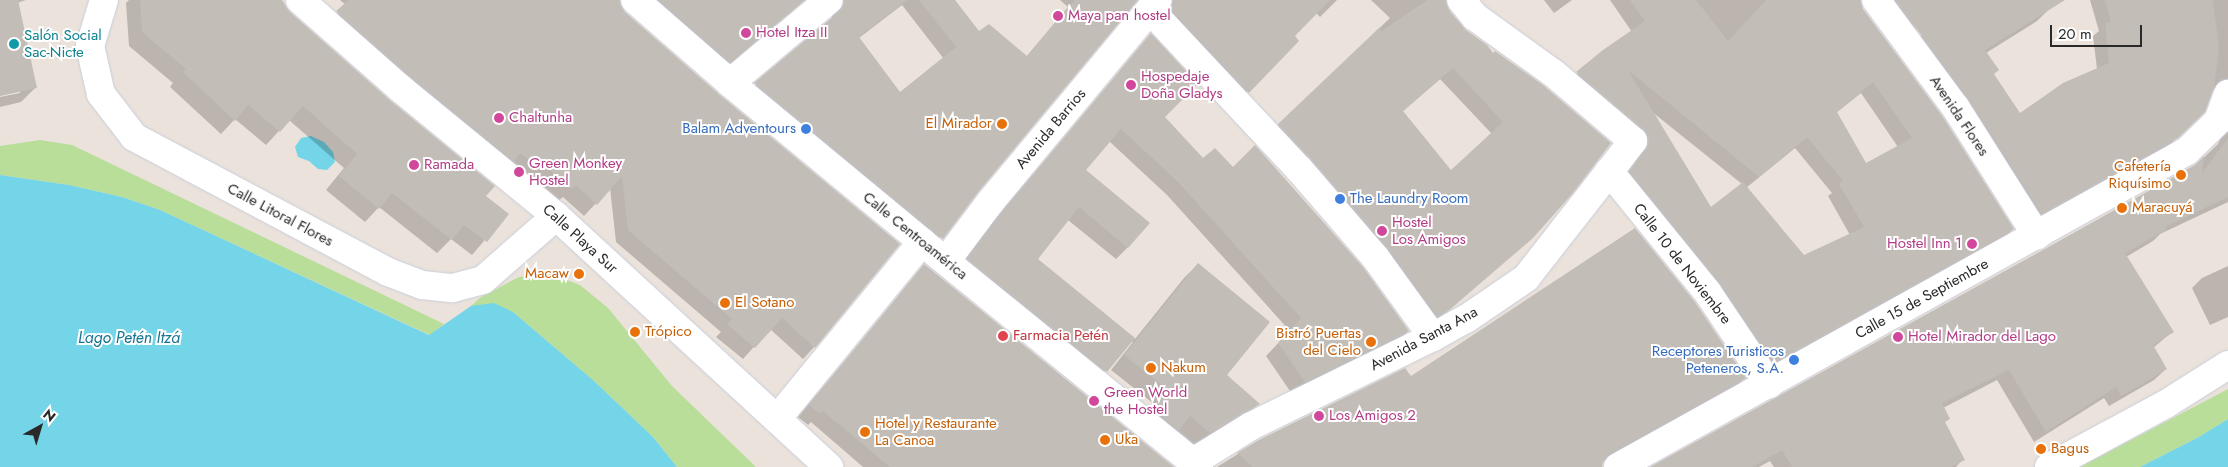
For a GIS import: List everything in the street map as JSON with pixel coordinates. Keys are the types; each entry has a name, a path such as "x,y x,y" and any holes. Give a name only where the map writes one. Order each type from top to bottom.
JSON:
{"street":[{"name":"Calle Litoral Flores","path":"104,0 90,46 101,94 134,137 388,272 422,285 453,288 482,280 556,216"},
{"name":"Calle Centroamérica","path":"635,0 730,83 922,242 1196,464"},
{"path":"730,83 830,0"},
{"name":"Avenida Santa Ana","path":"1196,464 1251,426 1433,338 1466,319 1526,278 1633,141 1553,73 1475,17 1461,0"},
{"name":"Avenida Flores","path":"1876,0 1956,108 2037,236"},
{"name":"Calle Playa Sur","path":"305,1 401,90 556,216 828,467"},
{"path":"1154,5 1363,243 1433,338"},
{"name":"Avenida Barrios","path":"946,261 991,201 1154,5"},
{"name":"Calle 15 de Septiembre","path":"1618,467 2187,151 2218,121 2228,94"},
{"name":"Calle 10 de Noviembre","path":"1609,171 1708,293 1769,384"},
{"path":"777,419 922,242"},
{"path":"2049,467 2166,404 2228,365"}],"green space":[{"path":"40,140 72,145 444,324 430,335 160,210 122,197 69,185 0,175 0,146"},
{"path":"549,273 580,285 608,308 672,386 756,467 677,467 653,437 594,381 513,312 471,306 481,297 519,277"},
{"path":"2228,389 2228,419 2199,437 2140,467 2080,467"}],"water":[{"path":"311,136 324,142 333,152 335,162 327,170 318,169 309,161 298,157 295,147 301,138"},
{"name":"Lago Petén Itzá","path":"0,175 69,185 122,197 160,210 429,335 471,306 494,303 513,312 594,381 653,437 677,467 0,467"},
{"path":"2228,419 2228,467 2140,467 2199,437"}],"building":[{"name":"Salón Social Sac-Nicte","path":"0,0 18,0 37,88 0,96"},
{"path":"140,0 282,0 290,12 391,101 495,186 486,196 509,214 487,242 464,225 452,240 392,193 379,209 339,176 357,154 303,106 280,132 248,105 235,121 183,72 186,69 142,32"},
{"path":"349,0 620,0 625,12 720,95 900,244 815,348 782,318 755,348 727,324 732,319 628,230 622,176 597,205 576,185 572,189 545,166 541,170 520,153 514,161 411,77 336,11"},
{"path":"659,0 805,0 730,62"},
{"path":"844,0 907,0 859,37 900,92 956,47 919,0 955,0 979,31 989,24 1027,56 1075,0 1138,0 979,191 943,239 754,83 839,12"},
{"path":"1173,0 1330,0 1295,36 1299,41 1249,93 1171,9"},
{"path":"1427,0 1446,0 1449,10 1466,30 1487,45 1493,53 1495,51 1543,85 1611,143 1573,193 1533,238 1447,312 1438,317 1387,247 1278,124 1379,28 1382,31","holes":["1453,68 1503,122 1451,170 1403,111"]},
{"path":"1630,0 1696,0 1728,41 1766,0 1861,0 1863,9 1943,117 2014,229 1774,363 1720,283 1629,171 1646,150 1648,143 1647,135 1576,72 1603,50 1645,21","holes":["1628,70 1759,177 1807,137 1843,181 1839,184 1864,227 1804,255 1743,182 1711,207","1873,82 1912,138 1866,163 1837,112"]},
{"path":"1895,0 2065,0 1985,50 1999,70 1994,74 2020,113 2063,83 2109,63 2105,23 2111,22 2105,0 2213,0 2219,48 2214,88 2205,112 2178,138 2042,214 1969,99"},
{"path":"1151,33 1198,84 1165,117 1203,158 1215,148 1233,167 1255,145 1363,267 1409,331 1305,382 1278,343 1301,318 1179,183 1121,129 1086,170 1150,223 1128,248 1079,207 1038,259 1135,338 1107,372 967,259 1003,211"},
{"path":"2228,138 2228,197 2165,227 2166,230 2125,253 2174,332 2153,345 2167,369 2137,387 2121,396 2116,387 2046,432 2009,370 1942,403 1950,419 1945,422 1965,460 1951,467 1792,467 1782,450 1752,467 1650,467 2195,165 2204,156 2202,173"},
{"path":"1635,228 1695,302 1746,378 1610,453 1604,459 1602,467 1253,467 1237,453 1259,440 1405,368 1411,376"},
{"path":"1198,263 1270,322 1227,375 1260,404 1210,433 1190,416 1179,430 1152,408 1167,389 1124,355"},
{"path":"924,264 1174,467 890,467 823,411 820,414 809,405"}],"place":[{"name":"Maya pan hostel","path":"1058,16"},
{"name":"Hotel Itza II","path":"746,33"},
{"name":"Salón Social Sac-Nicte","path":"14,44"},
{"name":"Hospedaje Doña Gladys","path":"1131,85"},
{"name":"Chaltunha","path":"499,118"},
{"name":"El Mirador","path":"1002,124"},
{"name":"Balam Adventours","path":"806,129"},
{"name":"Ramada","path":"414,165"},
{"name":"Green Monkey Hostel","path":"519,172"},
{"name":"Cafetería Riquísimo","path":"2181,175"},
{"name":"The Laundry Room","path":"1340,199"},
{"name":"Maracuyá","path":"2122,208"},
{"name":"Hostel Los Amigos","path":"1382,231"},
{"name":"Hostel Inn 1","path":"1972,244"},
{"name":"Macaw","path":"579,274"},
{"name":"El Sotano","path":"725,303"},
{"name":"Trópico","path":"635,332"},
{"name":"Farmacia Petén","path":"1003,336"},
{"name":"Hotel Mirador del Lago","path":"1898,337"},
{"name":"Bistró Puertas del Cielo","path":"1371,342"},
{"name":"Receptores Turisticos Peteneros, S.A.","path":"1794,360"},
{"name":"Nakum","path":"1151,368"},
{"name":"Green World the Hostel","path":"1094,401"},
{"name":"Los Amigos 2","path":"1319,416"},
{"name":"Hotel y Restaurante La Canoa","path":"865,432"},
{"name":"Uka","path":"1105,440"},
{"name":"Bagus","path":"2041,449"}]}
